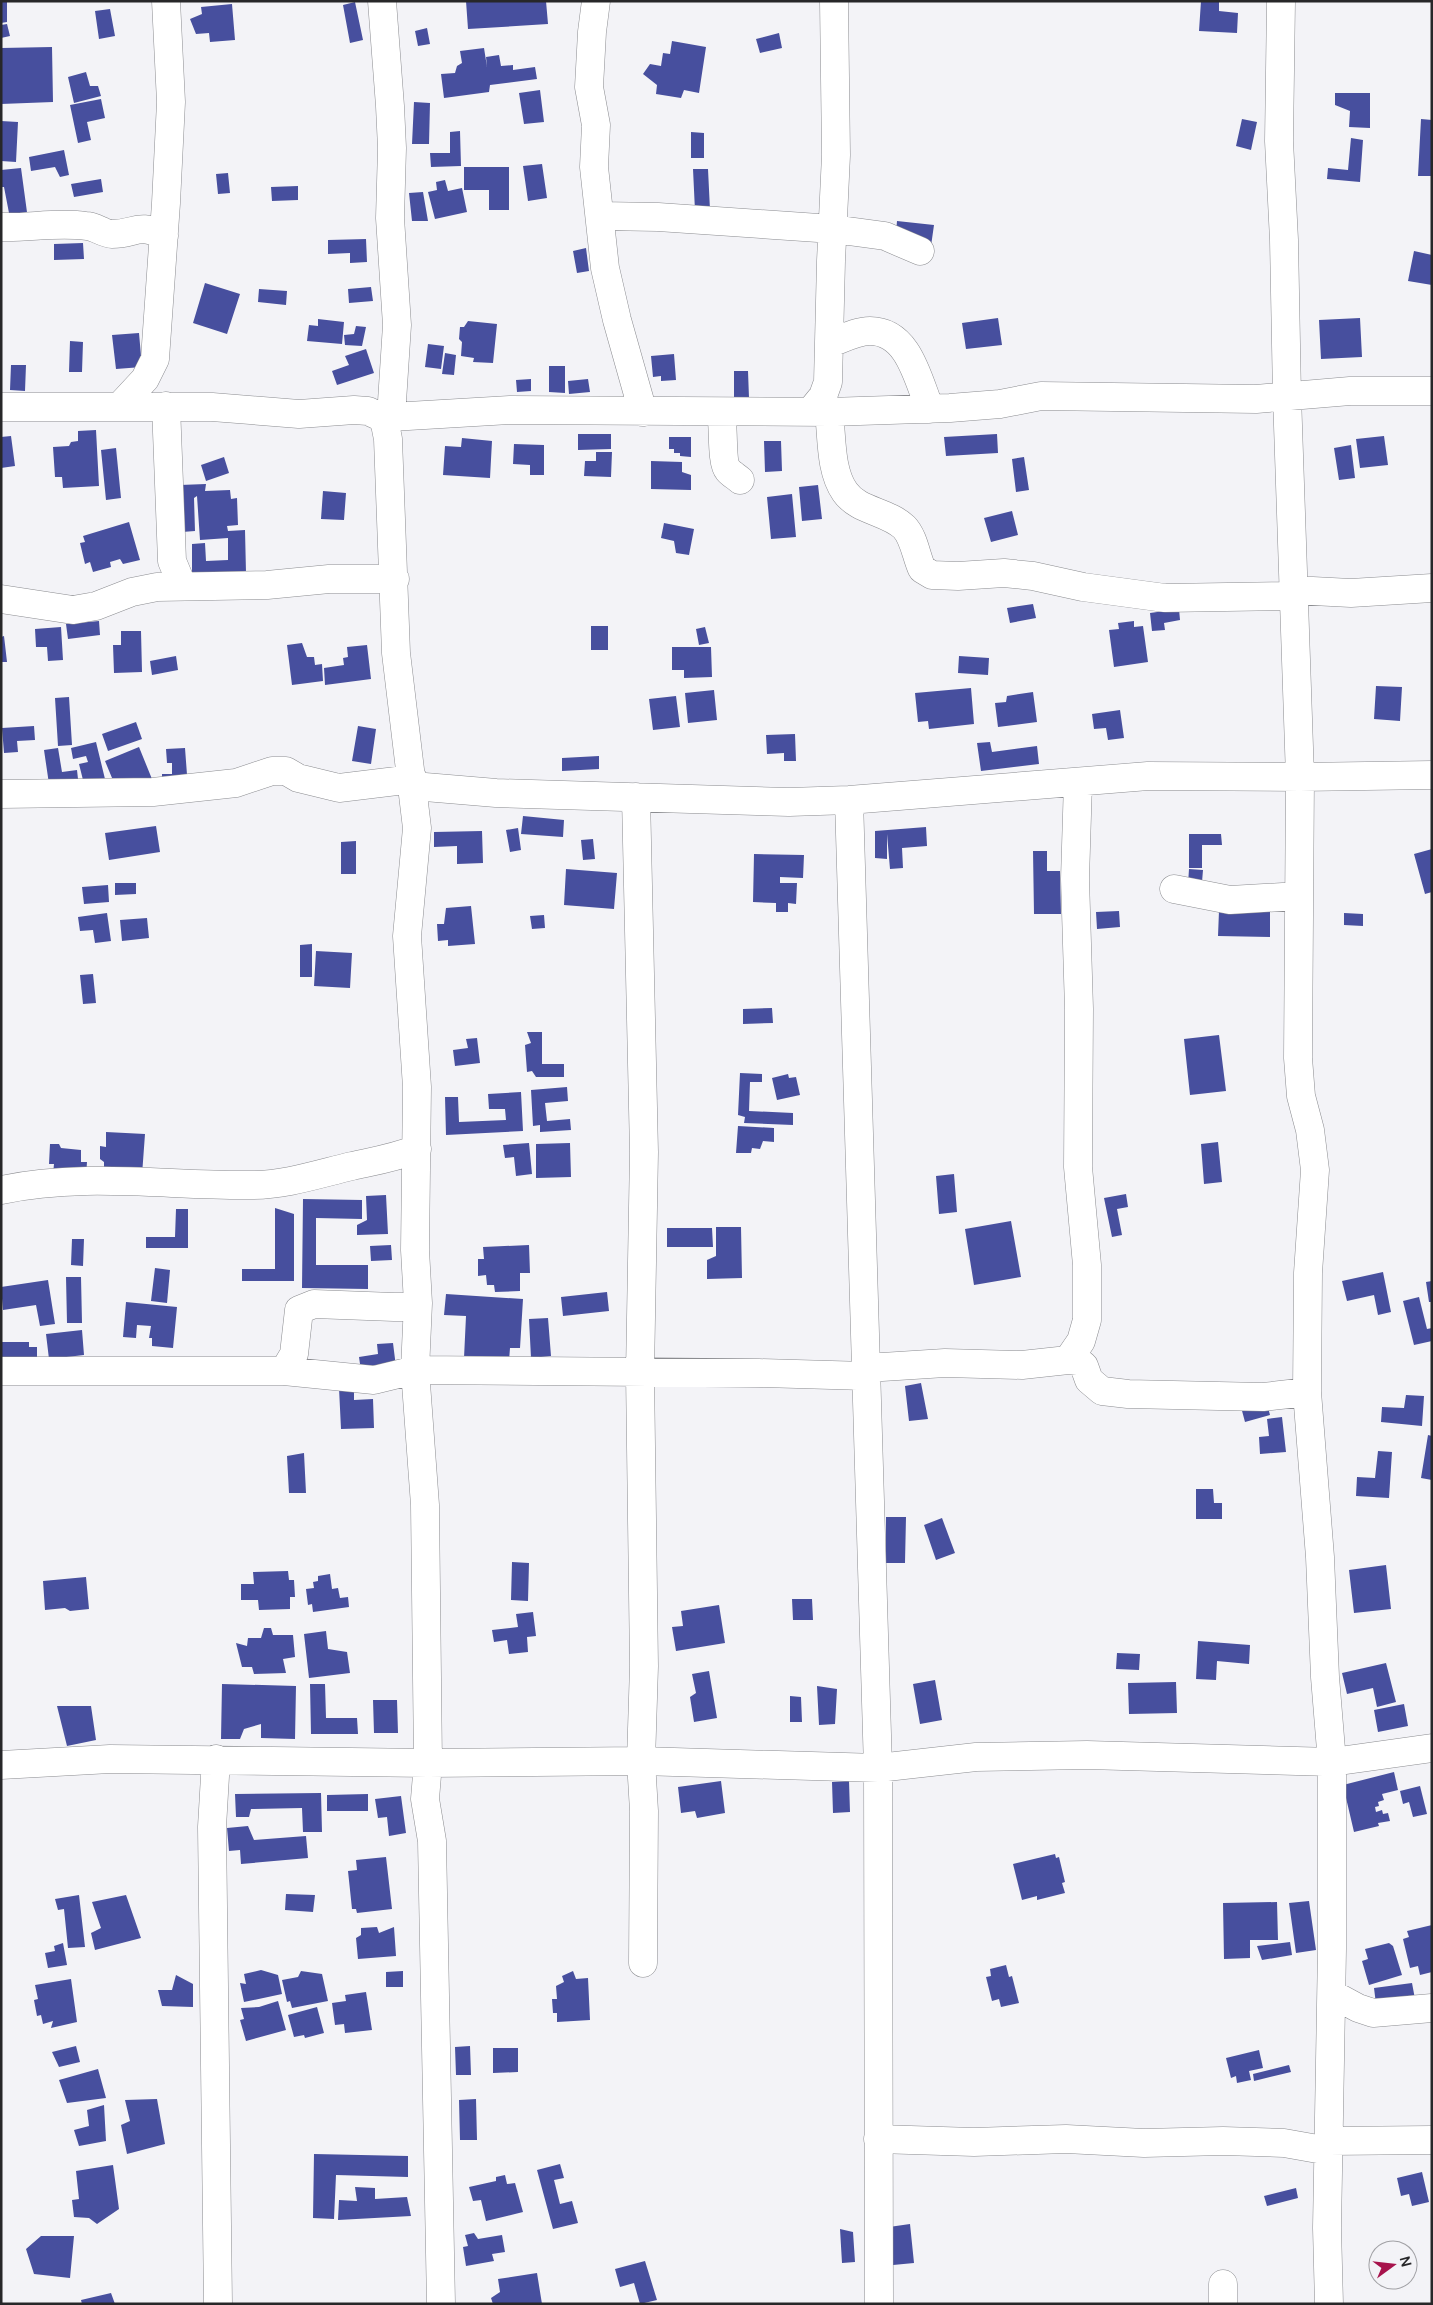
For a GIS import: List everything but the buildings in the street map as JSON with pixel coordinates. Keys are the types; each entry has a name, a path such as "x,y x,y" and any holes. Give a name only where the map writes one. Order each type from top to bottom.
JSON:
{"street":[{"path":"119,406 145,380 155,359 171,102 166,1"},
{"path":"382,1 392,148 390,218 397,325 385,424 388,439 395,579 396,653 417,828 408,936 417,1087 415,1250 417,1306 415,1370 425,1505 428,1763 426,1799 432,1841 441,2304"},
{"path":"596,1 589,77 592,109 596,124 594,167 601,216 605,268 617,320 643,412"},
{"path":"834,1 836,155 828,382 820,412 844,490 858,503 875,510 904,527 911,539 922,569 932,575 958,576 1004,573 1032,576 1083,586 1165,598 1293,593 1352,593 1432,588"},
{"path":"1281,1 1279,140 1284,240 1287,396 1300,778 1298,1058 1301,1096 1310,1130 1315,1170 1308,1273 1307,1392 1320,1557 1325,1677 1332,1762 1332,1994 1327,2228 1329,2304"},
{"path":"601,216 658,217 872,233 897,240 920,251"},
{"path":"1,227 29,227 45,224 87,226 110,234 141,228 155,230 164,236"},
{"path":"829,344 869,331 884,332 897,340 912,362 930,409"},
{"path":"1,407 212,407 299,414 354,410 368,411 386,418 510,410 820,412 930,409 1000,404 1040,396 1256,399 1350,391 1432,392"},
{"path":"166,406 172,552 176,574 182,585"},
{"path":"722,412 724,462 728,470 740,480"},
{"path":"1,599 73,610 96,606 149,588 182,585 267,585 328,579 395,579"},
{"path":"1,794 153,792 236,783 272,771 286,772 298,778 339,788 413,783 496,792 693,798 747,802 849,800 1148,776 1300,778 1432,775"},
{"path":"1068,1360 1080,1341 1087,1320 1087,1265 1078,1167 1079,1009 1075,879 1078,782"},
{"path":"636,797 644,1152 640,1373 644,1666 641,1761 644,1811 643,1963"},
{"path":"849,800 878,1768 879,2304"},
{"path":"1174,889 1230,900 1299,896"},
{"path":"1,1190 18,1186 91,1181 253,1185 304,1180 352,1166 394,1158 417,1148"},
{"path":"284,1372 294,1354 300,1310 306,1306 314,1304 417,1306"},
{"path":"1,1371 284,1372 374,1380 415,1370 640,1373 866,1372 945,1363 1022,1365 1068,1360 1078,1361 1084,1366 1089,1380 1102,1391 1128,1394 1263,1396 1307,1392"},
{"path":"1,1766 110,1759 216,1759 428,1763 641,1761 878,1768 976,1757 1086,1755 1332,1762 1432,1748"},
{"path":"216,1759 212,1837 218,2304"},
{"path":"1332,1994 1358,2008 1373,2013 1432,2008"},
{"path":"878,2139 974,2142 1066,2139 1144,2143 1223,2141 1329,2146 1432,2140"}]}
